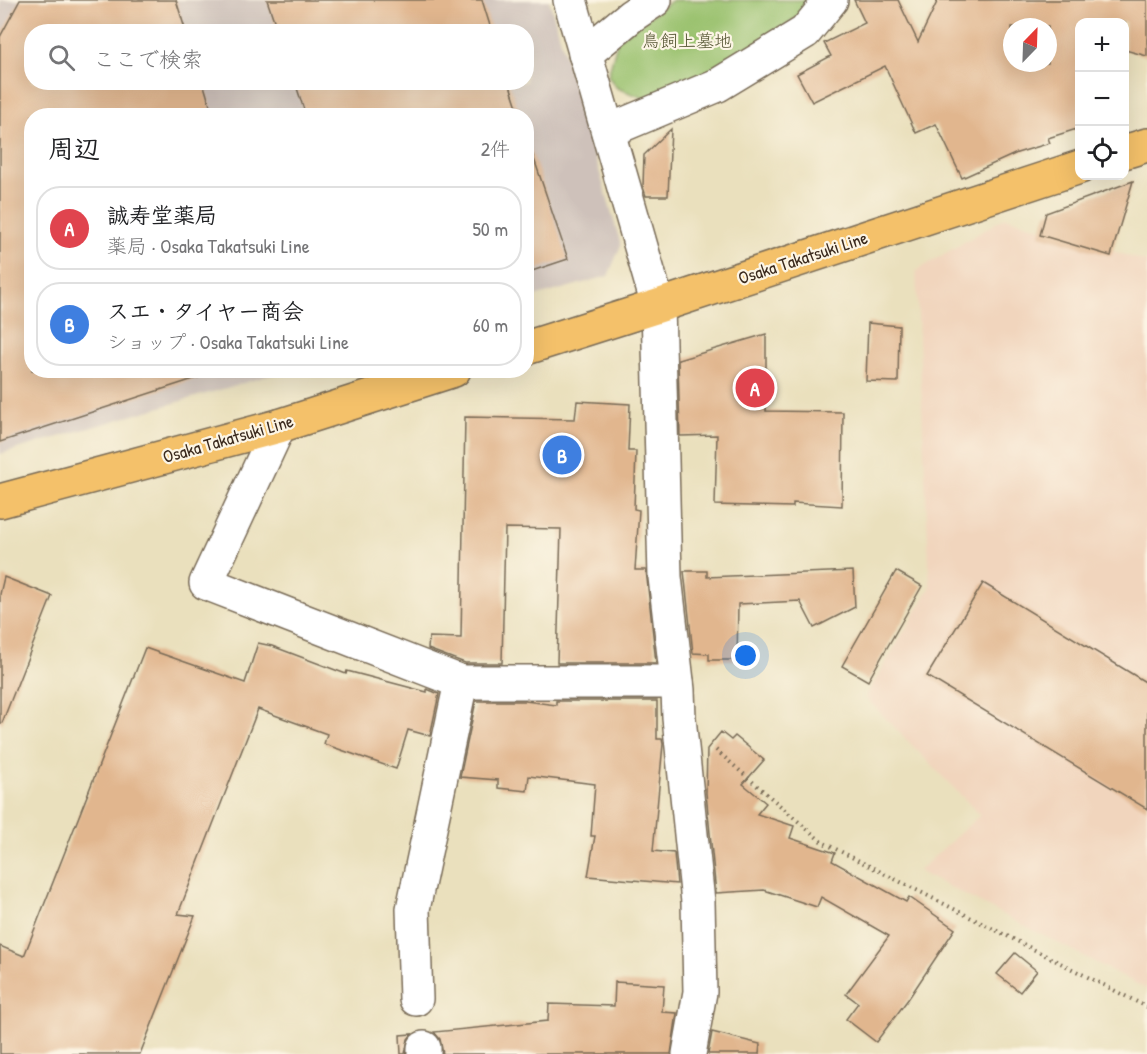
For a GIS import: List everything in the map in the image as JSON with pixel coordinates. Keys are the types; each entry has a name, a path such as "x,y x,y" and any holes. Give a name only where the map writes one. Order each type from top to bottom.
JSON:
{"main road":[{"path":"1129,151 1147,145"},
{"name":"Osaka Takatsuki Line","path":"534,345 1075,169"},
{"name":"Osaka Takatsuki Line","path":"0,501 279,426 429,378"}],"street":[{"path":"570,0 658,306 665,577 698,902 700,992 689,1054"},
{"path":"585,54 631,16 655,0"},
{"path":"608,132 718,85 805,32 831,0"},
{"path":"279,426 206,584 461,682 677,682"},
{"path":"416,999 413,909 461,682"}],"path":[{"path":"679,718 822,843 1147,1007"}],"shaded area":[{"path":"0,0 549,0 621,245 608,276 534,297 534,108 24,108 24,378 260,378 0,454"},
{"path":"1006,217 1147,262 1147,989 918,871 980,815 865,697 930,588 916,271"}],"green space":[{"name":"鳥飼上墓地","path":"673,0 821,0 721,72 648,100 617,88 608,76 618,39"}],"building":[{"path":"20,0 176,0 184,24 24,24 24,90 205,90 211,108 24,108 24,378 197,378 0,442 0,37"},
{"path":"267,0 482,0 490,24 275,24"},
{"path":"854,0 898,0 918,42 938,0 1147,0 1147,56 1129,51 1129,18 1075,18 1075,130 1048,138 1050,143 1017,153 962,178 936,124 916,133 885,66 812,102 797,74 831,56 824,43 865,23"},
{"path":"298,90 512,90 517,108 303,108"},
{"path":"671,129 668,196 646,196 643,187 644,155"},
{"path":"534,159 568,259 534,270"},
{"path":"1133,181 1111,256 1040,235 1046,213"},
{"path":"868,323 899,326 898,382 866,381"},
{"path":"766,334 766,411 843,412 842,506 793,503 793,507 715,505 717,435 680,436 678,360"},
{"path":"577,401 630,404 628,451 636,451 634,509 639,510 635,570 646,570 656,663 557,663 561,529 505,528 502,663 465,663 428,649 429,637 461,638 465,417 575,419"},
{"path":"684,571 707,571 707,577 853,571 855,607 814,628 800,601 738,604 737,660 709,660 709,654 693,653"},
{"path":"896,571 922,586 868,681 842,666"},
{"path":"4,577 52,596 2,723 0,723 0,594"},
{"path":"983,583 1147,683 1147,809 927,676"},
{"path":"258,643 272,646 346,674 347,671 427,692 427,689 439,694 430,736 408,730 396,769 324,744 327,734 258,709 178,914 195,916 140,1054 0,1054 0,946 24,956 145,648 245,683"},
{"path":"476,701 525,701 556,705 556,701 657,701 657,739 662,739 663,744 653,851 674,853 677,884 588,876 595,836 591,836 595,784 529,776 527,791 498,788 498,780 460,777"},
{"path":"721,732 731,740 735,736 764,760 743,784 766,803 757,814 794,826 790,838 835,853 832,861 906,902 909,897 955,929 909,998 876,1042 846,1019 858,1003 846,994 889,936 821,897 817,907 764,890 716,893 706,793 707,749"},
{"path":"1015,953 1037,971 1020,992 997,974"},
{"path":"615,982 664,985 662,1012 677,1013 671,1054 443,1054 440,1039 434,1032 548,1021 549,1004 614,1006"},
{"path":"712,1032 760,1044 759,1054 708,1054"},
{"path":"412,1034 408,1039 405,1054 401,1054 400,1035"}],"place":[{"name":"誠寿堂薬局","path":"755,388"},
{"name":"スエ・タイヤー商会","path":"562,455"}]}
